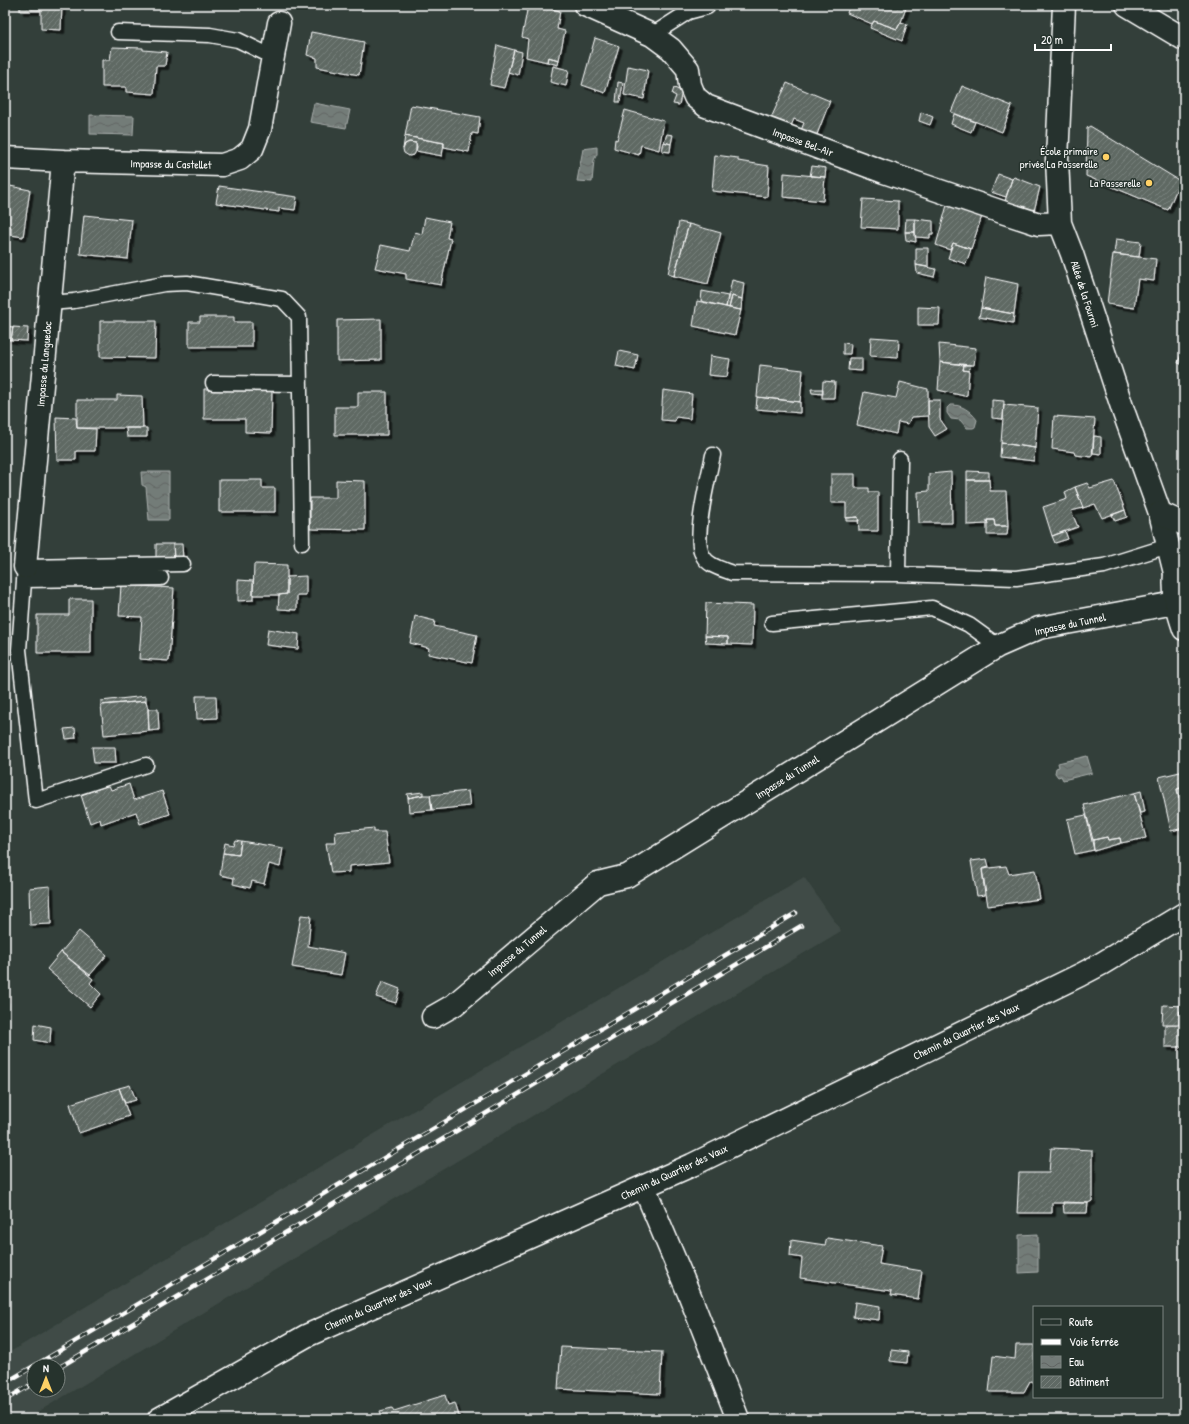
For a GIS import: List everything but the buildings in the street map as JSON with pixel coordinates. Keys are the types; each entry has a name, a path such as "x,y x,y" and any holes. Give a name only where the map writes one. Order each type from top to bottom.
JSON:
{"street":[{"name":"Allée de la Fourmi","path":"1064,5 1057,159 1060,223 1072,254 1124,413 1160,513 1168,546 1180,569 1174,584 1175,603 1184,629"},
{"path":"1127,5 1184,39"},
{"name":"Impasse Bel-Air","path":"598,8 652,35 671,49 688,69 690,85 695,97 706,106 884,172 1005,213 1039,224 1060,223"},
{"name":"Impasse du Castellet","path":"5,158 222,165 240,159 252,149 260,129 279,23"},
{"name":"Impasse du Languedoc","path":"24,574 63,161"},
{"path":"1160,513 1184,524"},
{"name":"Impasse du Tunnel","path":"433,1017 454,1006 598,882 627,876 998,646 1039,628 1175,603"},
{"name":"Chemin du Quartier des Vaux","path":"159,1419 306,1336 699,1162 1080,975 1184,914"},
{"path":"644,1186 690,1296 738,1419"}],"lane":[{"path":"652,35 688,12 707,7 707,5"},
{"path":"118,32 210,35 238,40 273,57"},
{"path":"50,303 74,302 164,284 187,283 282,299 299,317 302,543"},
{"path":"213,383 300,384"},
{"path":"713,455 699,526 702,556 713,566 732,574 898,574 1016,578 1104,566 1168,546"},
{"path":"898,574 900,459"},
{"path":"24,574 183,564"},
{"path":"24,574 161,578"},
{"path":"24,574 19,650 36,801 146,766"},
{"path":"772,623 932,608 969,625 998,646"}],"shaded area":[{"path":"804,877 841,931 66,1395 66,1358 26,1358 26,1398 61,1398 26,1419 5,1419 5,1355"}],"water":[{"path":"314,103 350,110 346,128 310,122"},
{"path":"90,115 134,116 133,135 90,134"},
{"path":"597,147 592,182 577,181 583,149"},
{"path":"950,405 962,407 972,414 977,420 975,427 967,428 960,420 951,419 947,413 947,408"},
{"path":"141,472 169,472 169,520 149,520 146,487 142,485"},
{"path":"1087,756 1092,773 1063,780 1061,776 1058,777 1055,773 1056,768 1059,767 1058,763"},
{"path":"1038,1234 1038,1272 1019,1273 1019,1235"}],"railway":[{"path":"47,1358 796,913"},
{"path":"66,1363 801,926"},
{"path":"5,1383 26,1371"},
{"path":"5,1400 26,1388"}],"place":[{"name":"École primaire privée La Passerelle","path":"1106,157"},
{"name":"La Passerelle","path":"1149,183"}]}
